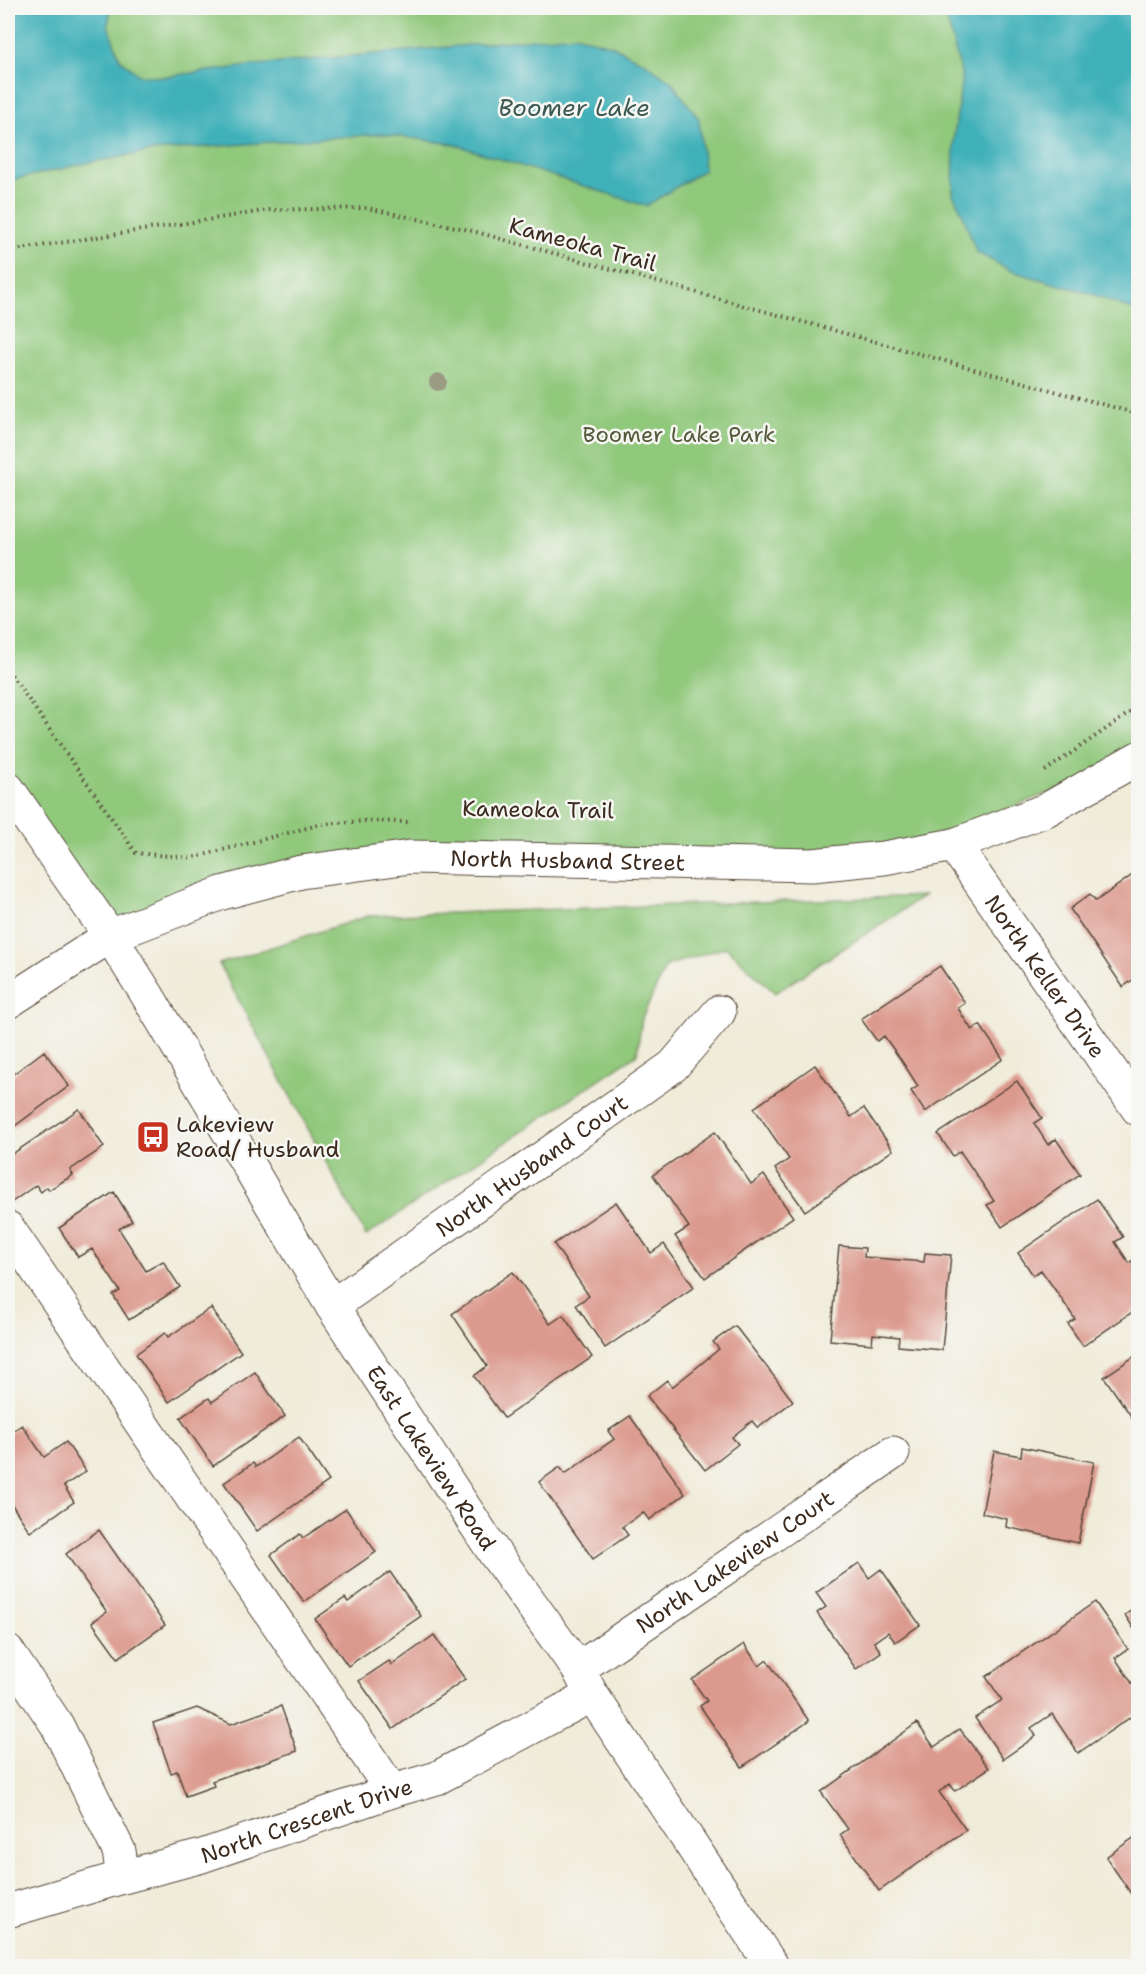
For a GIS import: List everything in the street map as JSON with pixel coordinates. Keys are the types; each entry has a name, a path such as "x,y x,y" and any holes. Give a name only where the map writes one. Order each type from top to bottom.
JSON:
{"street":[{"name":"North Husband Street","path":"8,1002 110,936 222,893 301,872 410,857 812,865 884,858 954,845 1046,810 1138,758"},
{"name":"East Lakeview Road","path":"8,789 110,936 146,993 332,1306 493,1551 585,1682 772,1966"},
{"name":"North Keller Drive","path":"954,845 1138,1109"},
{"name":"North Husband Court","path":"332,1306 674,1066 719,1012"},
{"path":"8,1228 392,1791"},
{"name":"North Lakeview Court","path":"585,1682 893,1453"},
{"path":"8,1652 57,1725 119,1851 123,1877"},
{"name":"North Crescent Drive","path":"8,1911 202,1856 392,1791 437,1778 585,1682"}],"path":[{"name":"Kameoka Trail","path":"8,251 270,210 367,208 469,230 1138,414"},
{"path":"8,670 136,853 192,858 322,824 365,821 413,822"},
{"path":"1041,773 1138,707"}],"green space":[{"name":"Boomer Lake Park","path":"8,8 1138,8 1138,756 1128,763 885,855 410,855 111,932 8,781"},
{"path":"924,896 775,993 726,947 666,966 642,1018 637,1054 366,1236 219,964 368,916"}],"water":[{"name":"Boomer Lake","path":"8,8 111,8 108,25 120,59 139,75 161,77 256,65 575,35 613,46 645,63 672,82 699,119 704,170 646,206 453,144 381,134 153,151 8,181"},
{"path":"944,8 1138,8 1138,312 1092,294 1011,271 976,252 953,194 954,137 962,77"}],"building":[{"path":"1138,871 1138,976 1123,987 1070,909 1090,894 1096,901"},
{"path":"940,966 965,1003 958,1008 972,1030 980,1025 1003,1059 925,1112 911,1091 918,1086 901,1060 884,1036 877,1041 861,1019"},
{"path":"44,1051 69,1086 8,1131 8,1078"},
{"path":"815,1065 851,1117 864,1108 893,1150 805,1211 775,1169 789,1159 754,1108"},
{"path":"1017,1081 1042,1118 1034,1123 1048,1145 1056,1139 1080,1174 1002,1227 987,1205 994,1201 960,1151 953,1156 938,1134"},
{"path":"79,1109 104,1147 70,1170 73,1175 49,1190 47,1187 41,1192 36,1185 12,1202 8,1195 8,1157"},
{"path":"715,1132 751,1184 764,1175 793,1217 705,1278 675,1236 689,1227 653,1175"},
{"path":"114,1192 132,1221 119,1229 146,1271 163,1261 180,1287 129,1320 113,1295 120,1291 92,1249 78,1257 59,1228"},
{"path":"1097,1199 1123,1237 1115,1242 1129,1263 1137,1258 1138,1308 1083,1346 1068,1324 1075,1319 1058,1294 1041,1270 1033,1275 1018,1253"},
{"path":"616,1202 651,1253 664,1244 694,1287 605,1348 576,1305 589,1296 554,1244"},
{"path":"839,1246 865,1248 864,1257 924,1262 925,1253 951,1255 942,1350 898,1346 899,1337 873,1334 872,1344 830,1340"},
{"path":"513,1272 550,1324 563,1315 592,1357 504,1418 474,1376 487,1366 452,1314"},
{"path":"211,1308 241,1352 169,1402 136,1354 165,1333 168,1337"},
{"path":"735,1326 793,1401 758,1428 752,1421 732,1437 738,1444 705,1470 647,1396 667,1380 672,1387 696,1368 719,1349 713,1342"},
{"path":"1138,1354 1138,1426 1104,1377"},
{"path":"255,1372 285,1416 213,1466 180,1418 209,1398 212,1402"},
{"path":"630,1416 685,1494 649,1520 643,1512 622,1527 628,1535 593,1559 539,1482 560,1467 565,1474 614,1439 608,1431"},
{"path":"22,1425 44,1457 66,1442 86,1471 64,1486 74,1502 30,1532 8,1499 8,1434"},
{"path":"299,1437 329,1481 257,1531 224,1483 253,1463 256,1467"},
{"path":"1022,1447 1094,1462 1078,1543 1006,1527 1007,1519 982,1513 994,1451 1021,1456"},
{"path":"346,1509 376,1552 304,1602 271,1555 300,1534 303,1538"},
{"path":"99,1530 165,1625 118,1658 92,1622 107,1612 66,1554"},
{"path":"859,1563 869,1578 881,1569 920,1625 895,1642 888,1632 874,1642 881,1652 856,1669 817,1613 826,1607 816,1593"},
{"path":"390,1572 421,1616 348,1666 315,1619 345,1598 348,1602"},
{"path":"1095,1602 1128,1649 1115,1658 1138,1692 1138,1712 1078,1753 1052,1714 1031,1728 1036,1736 1003,1759 975,1718 1002,1700 986,1677"},
{"path":"1138,1606 1138,1635 1125,1615"},
{"path":"434,1635 465,1679 393,1729 359,1681 389,1661 392,1665"},
{"path":"744,1644 759,1666 767,1660 809,1721 742,1767 700,1706 707,1701 692,1680"},
{"path":"281,1706 297,1751 212,1781 214,1786 186,1796 177,1771 171,1773 153,1723 197,1708 231,1724"},
{"path":"917,1723 934,1747 960,1729 989,1768 955,1791 950,1784 939,1792 966,1830 879,1891 840,1835 848,1829 821,1792"},
{"path":"1138,1835 1138,1904 1106,1857"}],"place":[{"name":"Lakeview Road/ Husband","path":"153,1137"}]}
